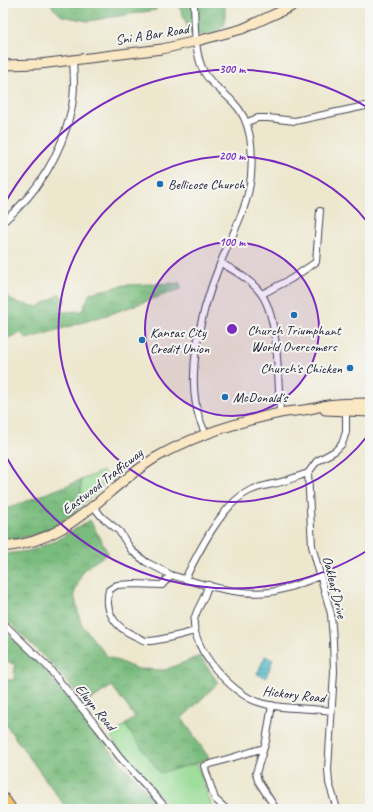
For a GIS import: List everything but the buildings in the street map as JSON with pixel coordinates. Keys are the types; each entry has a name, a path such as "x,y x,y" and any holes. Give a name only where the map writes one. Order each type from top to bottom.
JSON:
{"highway":[{"path":"3,799 10,809"}],"main road":[{"name":"Sni A Bar Road","path":"3,65 40,64 162,49 242,29 299,3"},
{"name":"Eastwood Trafficway","path":"3,547 33,542 50,536 94,507 116,486 148,463 173,448 206,434 280,413 328,405 370,403"},
{"name":"Eastwood Trafficway","path":"309,409 370,412"}],"street":[{"path":"194,3 198,57 204,72 214,86 233,102 247,122 252,144 251,176 247,199 221,263 203,316 197,344 194,391 200,423 206,434"},
{"path":"3,222 24,203 39,183 54,159 64,137 71,110 74,86 73,59"},
{"path":"247,122 258,118 295,121 370,105"},
{"path":"262,294 291,279 316,262 320,211"},
{"path":"221,263 250,282 262,294 268,308 273,324 275,341 280,413"},
{"path":"185,579 216,524 239,498 249,491 265,485 308,473 317,461 336,450 342,444 346,432 346,411"},
{"name":"Oakleaf Drive","path":"308,473 312,546 331,614 333,634 334,672 328,770 329,783 336,809"},
{"path":"94,507 102,517 119,531 132,550 146,562 171,575 236,591 261,593 286,589 320,576"},
{"path":"171,575 162,585 117,584 109,590 107,598 110,615 122,630 147,641 195,631"},
{"name":"Hickory Road","path":"208,585 204,598 196,613 194,621 195,631 198,640 211,663 225,680 245,696 260,703 331,711"},
{"name":"Elwyn Road","path":"3,623 47,666 119,756 167,809"},
{"path":"272,705 264,748 256,773 258,782 276,809"},
{"path":"226,809 215,799 204,766 264,748"}],"green space":[{"path":"51,3 156,3 156,10 88,21 62,16 53,8"},
{"path":"178,3 225,3 225,25 217,32 203,35 190,33"},
{"path":"180,283 181,289 107,315 27,339 21,333 3,340 3,293 15,302 38,307 60,294 66,300 59,312 82,311 90,293 125,285"},
{"path":"103,471 109,480 77,510 81,497 81,480"},
{"path":"81,480 80,503 74,514 47,530 20,538 3,541 3,510"},
{"path":"90,520 108,553 83,570 74,594 81,624 107,656 137,669 165,670 200,656 218,683 182,718 209,758 197,763 160,773 125,725 135,717 112,686 86,703 53,666 3,616 3,554 29,551 56,541"},
{"path":"3,629 44,669 114,755 162,809 67,809 3,721 3,680 14,680 15,665 3,659"},
{"path":"125,725 160,772 197,763 211,805 215,809 172,809 121,753 111,737"}],"water":[{"path":"265,656 273,660 266,678 257,674"}],"place":[{"name":"Bellicose Church","path":"160,184"},
{"name":"Church Triumphant World Overcomers","path":"294,315"},
{"name":"Kansas City Credit Union","path":"142,340"},
{"name":"Church's Chicken","path":"350,368"},
{"name":"McDonald's","path":"225,397"}]}
